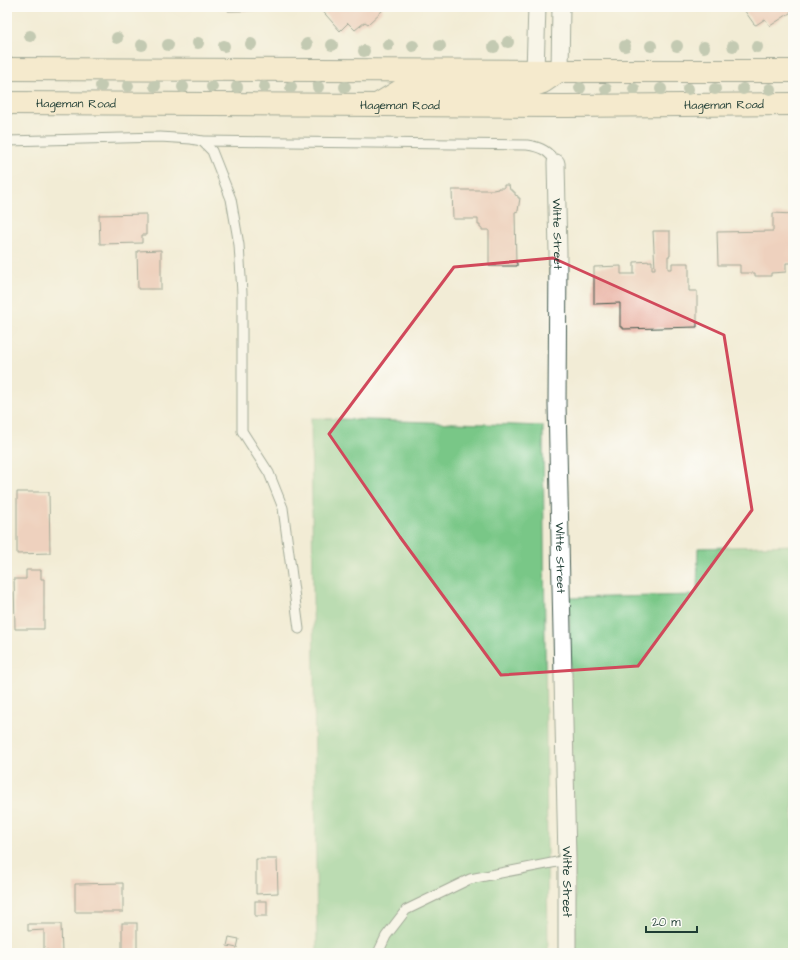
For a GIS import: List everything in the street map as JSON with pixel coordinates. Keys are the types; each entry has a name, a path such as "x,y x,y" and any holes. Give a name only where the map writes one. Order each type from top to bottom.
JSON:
{"main road":[{"path":"7,69 793,71"},
{"path":"377,105 405,88 525,88 543,82 560,71"},
{"name":"Hageman Road","path":"7,103 649,106 793,104"}],"street":[{"path":"535,71 537,13 561,13 560,71"},
{"name":"Witte Street","path":"556,163 558,253 557,403 567,860 567,953"}],"lane":[{"path":"7,141 160,137 202,141 527,145 539,146 552,156 556,163"},
{"path":"202,141 212,151 232,199 239,245 242,293 242,431 268,473 283,508 299,629"},
{"path":"378,953 386,936 406,910 470,879 567,860"}],"highlighted area":[{"path":"553,258 724,335 752,510 638,666 501,675 400,537 329,434 454,267"}],"green space":[{"path":"311,418 543,426 548,953 317,953"},
{"path":"793,545 793,952 576,953 569,598 697,595 698,548"}],"building":[{"path":"228,7 289,7 289,10 228,11"},
{"path":"319,7 380,7 383,10 368,24 365,22 355,30 348,23 340,31"},
{"path":"742,7 789,7 793,11 770,26 765,19 756,25"},
{"path":"504,185 509,185 510,190 513,190 515,195 520,198 518,211 515,212 517,266 489,266 489,230 482,230 482,228 480,228 480,225 478,225 478,219 453,219 452,190 493,190 504,188"},
{"path":"773,213 793,214 793,263 786,263 786,272 771,273 771,276 755,276 755,273 740,273 740,265 718,265 717,232 773,231"},
{"path":"146,214 146,235 142,235 142,243 100,244 99,215"},
{"path":"653,231 670,231 670,256 668,256 668,269 672,269 672,263 689,263 689,291 697,291 697,327 623,329 623,327 620,327 620,303 594,304 594,267 621,266 621,274 634,274 634,262 652,261 652,269 655,269"},
{"path":"161,250 161,289 138,289 137,251"},
{"path":"17,492 49,492 50,553 17,554"},
{"path":"26,570 41,570 41,579 44,579 44,629 15,629 14,579 26,579"},
{"path":"256,859 277,859 278,893 256,894"},
{"path":"123,883 123,912 75,912 75,884"},
{"path":"255,901 267,901 267,916 255,916"},
{"path":"122,923 137,923 137,953 122,953"},
{"path":"28,924 61,924 62,953 48,953 48,950 44,950 44,930 28,931"},
{"path":"229,937 239,939 237,948 227,946"}]}
